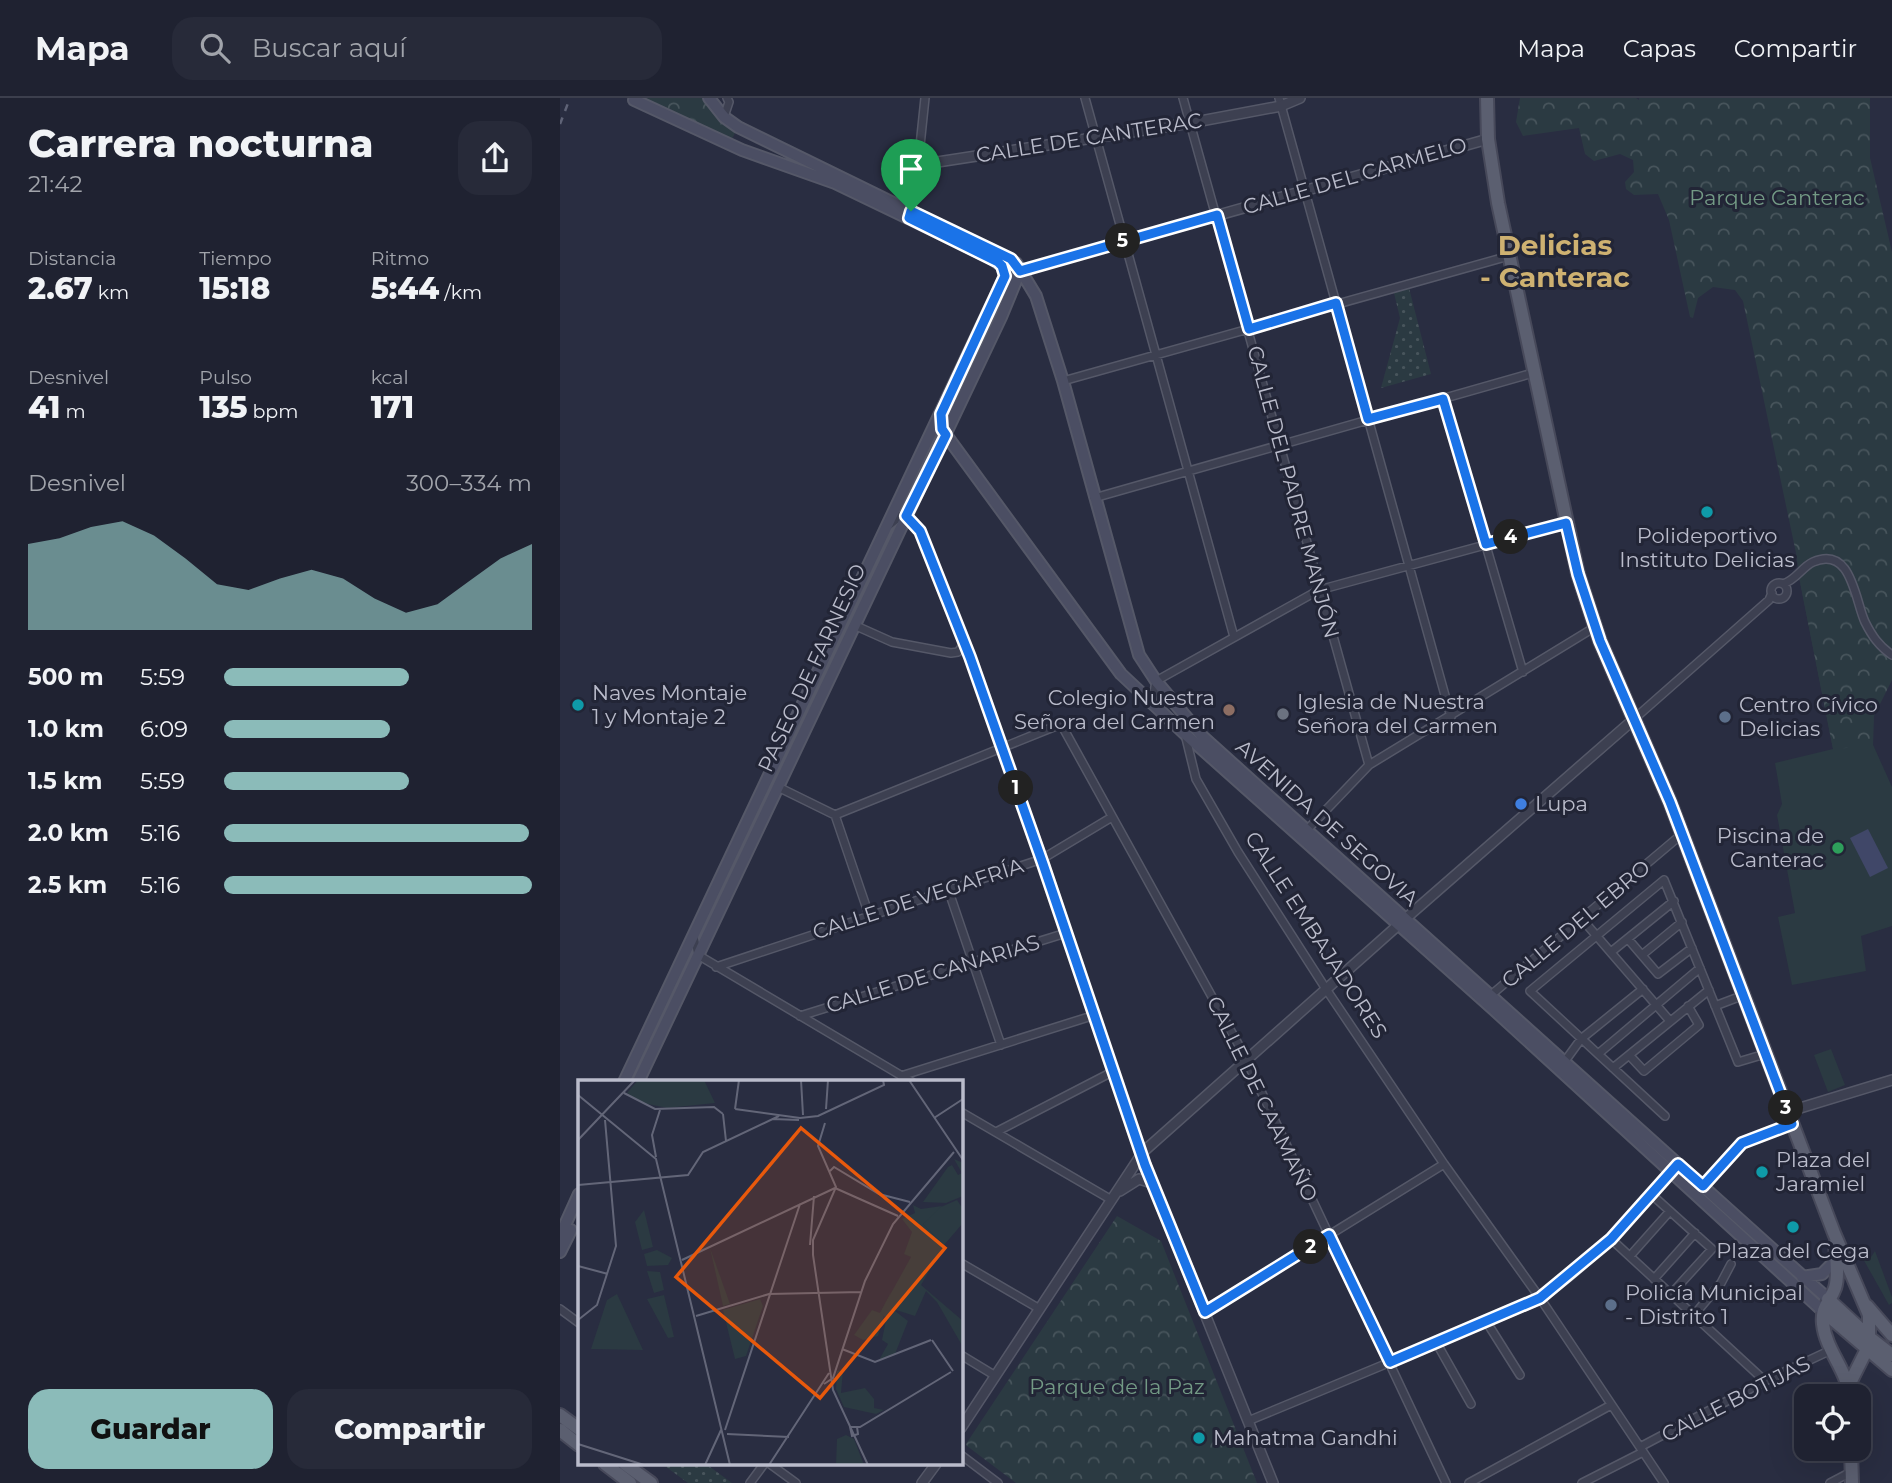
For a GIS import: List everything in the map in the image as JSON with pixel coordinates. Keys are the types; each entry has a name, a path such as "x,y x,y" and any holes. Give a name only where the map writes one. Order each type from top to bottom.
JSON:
{"main road":[{"name":"AVENIDA DE SEGOVIA","path":"709,98 724,117 738,127 998,262 1004,271 1003,281"},
{"path":"1487,98 1488,139 1509,256 1566,523 1595,626 1682,834 1856,1289 1892,1335"},
{"name":"AVENIDA DE SEGOVIA","path":"634,100 741,150 819,176 1011,259 1036,296 1063,381 1141,660 1156,681 1203,737 1306,831 1466,985 1674,1168 1703,1186 1802,1277 1831,1293"},
{"path":"1003,281 1020,271"},
{"name":"PASEO DE FARNESIO","path":"643,1080 698,956 946,435 1020,271"},
{"name":"PASEO DE FARNESIO","path":"625,1080 1003,281"},
{"path":"941,414 942,429 946,435 1121,674 1185,734"},
{"path":"1121,674 1132,669 1141,660"},
{"name":"AVENIDA DE SEGOVIA","path":"1185,734 1565,1061 1824,1312"},
{"path":"560,1236 578,1196"},
{"path":"560,1252 578,1213"},
{"path":"1834,1233 1836,1260 1823,1324 1833,1353 1850,1384"},
{"path":"1802,1277 1822,1274 1836,1260"},
{"path":"1831,1293 1847,1285 1856,1289"},
{"path":"1831,1293 1866,1349"},
{"path":"1852,1384 1866,1349 1869,1315 1865,1303"},
{"path":"1824,1312 1866,1349 1890,1363"},
{"path":"1833,1353 1845,1362 1852,1363 1866,1349"},
{"path":"1853,1384 1872,1367 1890,1363"},
{"path":"560,1415 578,1428"},
{"path":"560,1430 578,1444"},
{"path":"608,1466 630,1483"},
{"path":"628,1466 651,1483"}],"street":[{"path":"724,117 729,102 727,98"},
{"path":"910,215 925,98"},
{"path":"1085,98 1234,636"},
{"name":"CALLE DEL PADRE MANJÓN","path":"1183,98 1369,765"},
{"name":"CALLE DE CANTERAC","path":"918,164 1190,123 1300,98"},
{"path":"1280,102 1451,717"},
{"name":"CALLE DEL CARMELO","path":"1020,271 1488,139"},
{"path":"1063,381 1509,256"},
{"path":"1094,498 1533,373"},
{"path":"1443,399 1523,672"},
{"path":"888,525 898,517 906,516 920,531 1042,859 1152,1183 1273,1483"},
{"path":"1152,704 1156,681 1319,590 1566,523"},
{"path":"1772,597 1774,585 1786,585 1813,562 1834,561 1850,574 1860,610 1875,641 1892,655"},
{"path":"962,1426 1143,1152 1772,597 1785,596 1786,585"},
{"path":"854,625 906,646 951,653 958,652 964,644"},
{"path":"1306,831 1369,765 1595,626"},
{"name":"CALLE DE CAAMAÑO","path":"1002,748 1061,724 1247,1061 1446,1483"},
{"name":"CALLE EMBAJADORES","path":"1185,734 1196,779 1238,852 1444,1164 1540,1298 1664,1483"},
{"path":"835,815 1002,748"},
{"path":"778,787 835,815 869,915"},
{"name":"CALLE DE VEGAFRÍA","path":"716,967 1042,859 1112,817"},
{"name":"CALLE DEL EBRO","path":"1466,985 1484,996 1491,995 1682,834"},
{"path":"1665,1116 1530,991 1664,880 1738,1062 1765,1054"},
{"path":"948,889 1001,1045"},
{"path":"1611,952 1674,901"},
{"path":"1582,919 1670,1021"},
{"path":"1642,955 1682,922"},
{"name":"CALLE DE CANARIAS","path":"800,1016 1066,933"},
{"path":"693,936 698,956 908,1080"},
{"path":"1628,939 1658,974 1692,948"},
{"path":"1598,1054 1700,968"},
{"path":"1565,1061 1581,1039 1643,989"},
{"path":"1613,1068 1709,990"},
{"path":"1716,1006 1744,995"},
{"path":"1629,1055 1644,1071 1699,1025 1688,1006"},
{"path":"901,1076 1094,1015"},
{"path":"996,1132 1114,1071"},
{"path":"1703,1186 1742,1143 1790,1118 1892,1080"},
{"path":"962,1113 1110,1199"},
{"path":"1205,1312 1444,1164"},
{"path":"1248,1421 1540,1298 1611,1239 1674,1168"},
{"path":"1110,1199 1134,1180 1152,1183"},
{"path":"1651,1194 1712,1249 1671,1294"},
{"path":"1630,1256 1670,1211"},
{"path":"1654,1279 1695,1233"},
{"path":"1611,1239 1765,1381"},
{"path":"962,1264 1038,1308"},
{"path":"1694,1315 1721,1283 1731,1264"},
{"path":"560,1309 578,1323"},
{"path":"1486,1321 1520,1375"},
{"path":"1437,1342 1471,1404"},
{"name":"CALLE BOTIJAS","path":"1582,1483 1765,1381 1833,1353"},
{"path":"962,1356 994,1375"},
{"path":"1469,1483 1611,1405"},
{"path":"962,1456 998,1483"},
{"path":"750,1483 763,1466"},
{"path":"773,1466 796,1483"},
{"path":"922,1483 935,1466"},
{"path":"1830,1483 1852,1478"}],"green space":[{"path":"643,98 703,98 724,122 736,131 732,139"},
{"name":"Parque Canterac","path":"1520,98 1870,98 1870,158 1892,252 1892,680 1874,716 1873,746 1833,749 1796,553 1743,301 1735,290 1713,287 1698,298 1693,318 1690,317 1669,220 1658,194 1634,195 1626,189 1625,182 1634,172 1633,160 1620,154 1594,161 1585,154 1579,128 1523,136 1516,122"},
{"path":"1409,288 1431,374 1381,388 1400,318 1394,293"},
{"name":"Piscina de Canterac","path":"1800,582 1892,787 1892,926 1861,936 1866,971 1792,985 1778,917 1795,913 1777,815 1782,804 1775,763 1833,749"},
{"path":"1831,1049 1845,1085 1828,1092 1814,1055"},
{"name":"Parque de la Paz","path":"1117,1216 1161,1241 1257,1483 1016,1483 967,1446"},
{"path":"1875,1251 1892,1297 1892,1303 1889,1305 1862,1257 1871,1257"},
{"path":"665,1466 709,1466 732,1483 688,1483"}],"water":[{"path":"1868,829 1888,868 1870,877 1850,838"}],"railway":[{"path":"560,124 570,98"}],"place":[{"name":"Polideportivo Instituto Delicias","path":"1707,512"},
{"name":"Naves Montaje 1 y Montaje 2","path":"578,705"},
{"name":"Colegio Nuestra Señora del Carmen","path":"1229,710"},
{"name":"Iglesia de Nuestra Señora del Carmen","path":"1283,714"},
{"name":"Centro Cívico Delicias","path":"1725,717"},
{"name":"Lupa","path":"1521,804"},
{"name":"Piscina de Canterac","path":"1838,848"},
{"name":"Plaza del Jaramiel","path":"1762,1172"},
{"name":"Plaza del Cega","path":"1793,1227"},
{"name":"Policía Municipal - Distrito 1","path":"1611,1305"},
{"name":"Mahatma Gandhi","path":"1199,1438"}],"district":[{"name":"Delicias - Canterac","path":"1555,261"}],"route":[{"path":"911,211 1011,259 1020,271 1217,215 1249,329 1336,303 1368,419 1443,399 1486,544 1566,523 1578,574 1600,641 1670,802 1792,1124 1742,1143 1703,1186 1678,1164 1611,1239 1533,1303 1390,1362 1329,1235 1205,1312 1145,1165 1143,1152 970,657 920,531 906,516 946,435 942,429 941,414 1005,276 998,262 909,218 911,211"}]}
